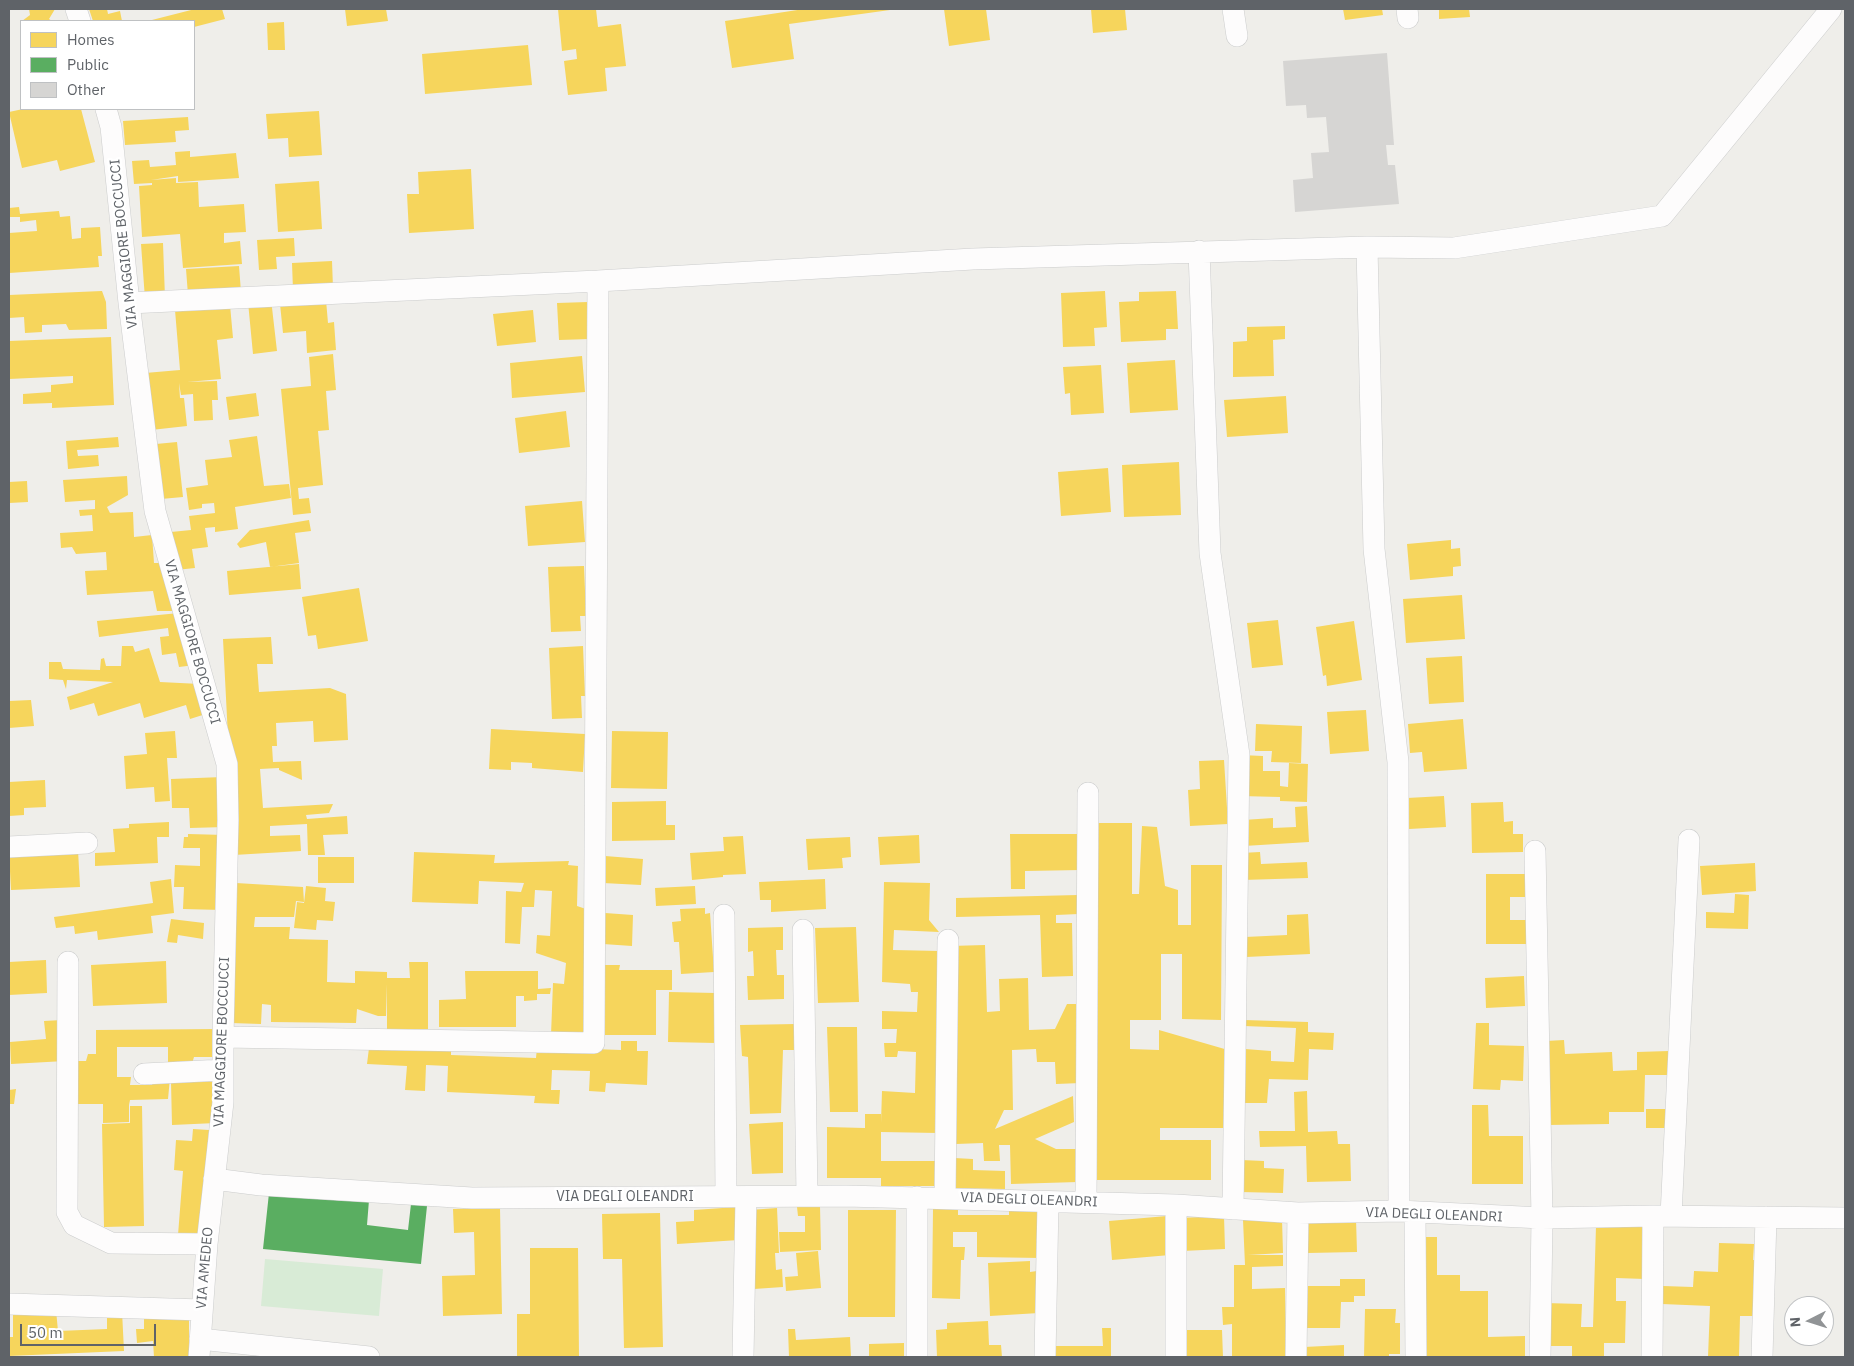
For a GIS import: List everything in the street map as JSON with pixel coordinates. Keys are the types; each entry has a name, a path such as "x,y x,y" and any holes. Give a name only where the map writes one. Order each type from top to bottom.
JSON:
{"street":[{"path":"1233,9 1237,36"},
{"path":"129,303 598,281 973,259 1367,247 1454,248 1662,216 1831,9"},
{"name":"VIA MAGGIORE BOCCUCCI","path":"106,110 111,126 129,303 155,512 227,764 228,820 223,1102 214,1178"},
{"path":"1367,247 1374,549 1398,762 1407,1212 1416,1357"},
{"path":"1199,251 1210,553 1239,755 1233,1209"},
{"path":"223,1037 594,1043 598,281"},
{"path":"1086,1202 1088,793"},
{"path":"1652,1357 1689,840"},
{"path":"9,846 87,843"},
{"path":"1535,851 1542,1218 1540,1357"},
{"path":"724,915 743,1357"},
{"path":"803,930 807,1196"},
{"path":"945,1198 948,940"},
{"path":"68,962 67,1212 74,1225 111,1243 207,1244"},
{"path":"144,1074 223,1070"},
{"name":"VIA DEGLI OLEANDRI","path":"214,1178 261,1185 472,1198 917,1197 1176,1204 1298,1213 1407,1212 1542,1218 1662,1216 1845,1218"},
{"name":"VIA AMEDEO","path":"200,1348 207,1244 214,1178"},
{"path":"917,1197 917,1357"},
{"path":"1045,1357 1048,1202"},
{"path":"1176,1204 1176,1357"},
{"path":"1296,1357 1298,1213"},
{"path":"1762,1357 1766,1217"},
{"path":"9,1304 202,1310"},
{"path":"200,1348 369,1357"}],"green space":[{"path":"265,1259 383,1269 379,1316 261,1306"}],"building: Homes":[{"path":"29,9 55,9 49,19 50,20 23,20 30,15"},
{"path":"89,9 107,9 108,14 120,11 122,20 93,20"},
{"path":"195,9 222,9 225,19 195,27 195,20 152,20"},
{"path":"345,9 386,9 388,21 347,26"},
{"path":"558,9 596,9 598,27 621,24 626,66 605,68 607,91 568,95 564,61 577,59 576,49 562,51"},
{"path":"804,9 890,10 789,24 794,59 732,68 725,21"},
{"path":"944,9 986,9 990,40 949,46"},
{"path":"1091,9 1125,9 1127,30 1093,33"},
{"path":"1343,9 1382,9 1383,15 1345,20"},
{"path":"1439,9 1469,9 1470,17 1439,19"},
{"path":"284,22 285,50 268,50 267,23"},
{"path":"528,45 532,85 425,94 422,54"},
{"path":"20,110 81,110 95,162 60,171 57,160 22,168 9,112"},
{"path":"319,111 322,155 289,157 288,138 268,139 266,114"},
{"path":"188,117 189,130 175,131 176,142 125,145 123,121"},
{"path":"190,151 190,157 236,153 239,178 178,182 178,176 151,180 176,178 176,183 198,182 199,207 244,204 246,232 224,233 224,243 240,241 242,264 183,268 180,234 142,237 139,186 152,185 152,183 134,184 132,161 149,160 150,167 176,165 175,152"},
{"path":"471,169 474,229 409,233 407,194 419,194 418,172"},
{"path":"319,181 322,229 278,232 275,184"},
{"path":"19,207 20,214 59,211 60,217 70,216 72,239 81,238 81,228 100,227 102,256 98,256 99,267 9,273 9,233 37,231 36,220 20,222 20,217 9,217 9,208"},
{"path":"294,238 295,256 276,257 277,269 259,270 257,240"},
{"path":"163,243 165,298 145,299 141,244"},
{"path":"332,261 333,288 293,290 292,263"},
{"path":"239,266 241,292 188,295 186,269"},
{"path":"102,291 106,302 107,329 69,330 66,324 42,325 42,332 25,333 24,317 9,318 9,295"},
{"path":"1105,291 1107,327 1094,328 1095,346 1063,347 1061,293"},
{"path":"1176,291 1178,329 1166,329 1166,340 1121,342 1119,302 1139,301 1139,292"},
{"path":"271,299 277,351 253,354 248,302"},
{"path":"326,300 328,323 334,322 336,350 307,353 306,331 283,333 280,304"},
{"path":"588,302 590,339 559,340 557,303"},
{"path":"230,305 233,338 217,340 221,379 187,382 217,381 218,400 212,400 213,420 194,421 193,394 181,395 179,383 180,398 184,398 187,426 151,430 145,373 180,370 175,310"},
{"path":"533,310 536,342 497,346 493,314"},
{"path":"1285,326 1285,339 1273,340 1274,376 1233,377 1233,342 1247,341 1247,327"},
{"path":"111,337 114,405 52,408 52,403 23,404 23,394 51,392 51,385 73,383 73,376 9,379 9,341"},
{"path":"333,354 336,390 326,391 329,430 318,431 323,485 298,488 299,499 309,498 311,513 293,515 281,389 311,386 309,357"},
{"path":"582,356 585,392 512,398 510,363"},
{"path":"1175,360 1178,410 1130,413 1127,363"},
{"path":"1101,365 1104,413 1071,415 1070,393 1065,394 1063,367"},
{"path":"256,393 259,416 229,420 226,397"},
{"path":"1286,396 1288,433 1227,437 1224,400"},
{"path":"566,411 570,447 519,453 515,418"},
{"path":"257,436 264,486 289,484 291,498 235,507 238,529 215,532 215,527 205,528 208,547 192,549 195,568 176,570 171,532 191,530 189,516 215,513 214,503 202,504 202,508 189,510 186,488 208,485 205,460 232,457 229,440"},
{"path":"118,437 119,447 77,450 78,456 98,455 99,466 68,469 66,441"},
{"path":"177,442 183,497 161,499 156,444"},
{"path":"1179,462 1181,515 1124,517 1122,465"},
{"path":"1108,468 1111,512 1061,516 1058,472"},
{"path":"127,476 128,495 107,507 110,513 133,512 134,537 152,535 154,563 168,563 175,611 157,611 153,591 87,595 85,571 107,570 106,552 76,554 72,547 61,548 60,533 93,531 92,515 80,516 79,510 95,509 95,500 65,502 63,480"},
{"path":"27,481 28,502 9,503 9,482"},
{"path":"582,501 585,542 528,546 525,506"},
{"path":"309,520 311,531 295,533 299,563 270,567 266,542 240,548 237,544 250,530"},
{"path":"1451,540 1451,549 1460,548 1461,566 1453,567 1453,576 1410,580 1407,544"},
{"path":"299,564 301,589 229,595 227,571"},
{"path":"584,566 586,616 580,616 581,631 551,632 548,567"},
{"path":"359,588 368,641 318,649 316,635 308,636 302,597"},
{"path":"1462,595 1465,639 1406,643 1403,599"},
{"path":"179,613 195,665 179,667 176,653 162,655 160,637 169,636 168,628 99,637 97,621"},
{"path":"1278,620 1283,665 1252,668 1247,623"},
{"path":"1354,621 1362,680 1327,686 1326,675 1323,676 1316,627"},
{"path":"271,637 273,664 257,664 259,692 330,688 346,694 348,740 314,742 313,721 276,723 277,746 272,746 273,762 301,761 302,780 279,770 279,768 260,769 263,808 333,804 329,813 306,815 307,819 347,816 348,834 323,835 325,855 308,855 307,824 270,826 270,836 300,835 301,851 234,855 223,639"},
{"path":"122,646 133,646 135,652 149,648 160,682 200,684 209,713 190,719 186,705 144,718 140,703 98,716 94,703 70,710 67,697 113,682 67,680 66,689 63,680 49,679 49,662 61,662 63,669 100,670 101,659 104,658 106,666 121,666"},
{"path":"583,646 585,696 581,696 582,718 552,719 549,648"},
{"path":"1462,656 1464,702 1429,704 1426,658"},
{"path":"31,700 34,726 9,728 9,701"},
{"path":"1366,710 1369,751 1330,754 1327,712"},
{"path":"1463,719 1467,769 1424,772 1422,752 1410,753 1408,724"},
{"path":"1256,724 1302,726 1301,763 1271,762 1272,751 1255,751"},
{"path":"491,729 585,734 583,772 532,768 532,763 511,762 511,770 489,769"},
{"path":"175,731 177,758 167,758 170,801 155,802 154,787 126,789 124,756 147,754 145,733"},
{"path":"612,731 668,732 667,789 611,788"},
{"path":"1241,755 1263,756 1263,771 1280,771 1280,786 1288,787 1289,763 1308,764 1307,802 1280,801 1280,797 1240,796"},
{"path":"1224,760 1228,824 1190,826 1188,790 1200,789 1199,761"},
{"path":"223,777 225,827 190,828 189,808 172,808 171,779"},
{"path":"45,780 46,807 24,808 24,815 9,816 9,782"},
{"path":"1444,796 1446,827 1409,829 1407,798"},
{"path":"666,801 666,825 675,825 675,840 612,841 612,802"},
{"path":"1503,802 1504,822 1513,821 1513,834 1523,834 1523,852 1472,853 1471,803"},
{"path":"1307,806 1309,842 1244,846 1243,820 1273,818 1273,828 1296,827 1295,807"},
{"path":"169,822 169,837 157,837 158,863 95,866 95,853 115,852 113,829 129,828 129,824"},
{"path":"1095,823 1132,823 1132,894 1139,894 1142,826 1157,827 1165,886 1178,890 1178,925 1191,925 1191,865 1222,865 1221,1020 1182,1019 1182,954 1161,954 1161,1020 1130,1020 1130,1049 1159,1050 1159,1030 1228,1050 1228,1128 1160,1128 1160,1140 1211,1140 1211,1180 1094,1180"},
{"path":"188,834 225,835 222,910 183,909 184,887 174,887 175,865 200,866 200,848 183,848 184,837 188,837"},
{"path":"1010,834 1080,834 1081,870 1025,871 1025,889 1011,889"},
{"path":"919,835 920,863 880,865 878,837"},
{"path":"743,836 746,874 723,875 723,877 692,880 690,853 724,851 723,837"},
{"path":"850,837 851,857 842,858 843,868 808,870 806,839"},
{"path":"78,850 80,887 11,890 9,853"},
{"path":"414,852 495,855 494,863 569,861 568,865 578,866 577,906 592,911 587,1037 551,1035 553,983 564,984 566,963 536,953 537,935 550,936 552,891 535,890 534,907 522,907 520,944 505,943 506,891 521,892 524,883 479,881 478,904 412,902"},
{"path":"1260,852 1261,864 1307,862 1308,878 1242,880 1241,853"},
{"path":"605,856 643,859 641,885 603,883"},
{"path":"318,857 354,857 354,883 318,883"},
{"path":"1755,863 1756,891 1702,895 1700,866"},
{"path":"1486,874 1528,874 1527,897 1510,897 1510,920 1526,920 1526,944 1486,944"},
{"path":"171,879 174,913 151,916 153,933 98,940 97,931 75,934 74,926 56,928 54,917 153,903 150,882"},
{"path":"825,879 826,909 771,912 771,900 760,900 759,882"},
{"path":"884,882 930,883 929,920 939,932 894,930 893,950 940,951 938,1133 881,1132 881,1161 937,1161 937,1186 881,1186 881,1178 827,1178 827,1127 865,1128 865,1114 881,1114 881,1123 882,1091 915,1093 916,1052 898,1051 897,1057 885,1057 884,1043 896,1043 897,1029 882,1029 882,1011 917,1012 918,992 911,992 910,984 882,982"},
{"path":"236,883 303,887 304,902 296,901 294,917 255,917 254,927 290,927 289,939 328,940 327,982 355,983 355,971 387,972 387,978 410,978 409,962 428,962 428,1029 387,1029 387,984 386,1016 378,1016 357,1009 356,1023 271,1022 271,1005 262,1004 261,1024 231,1023"},
{"path":"306,886 326,888 325,901 335,902 333,921 317,920 316,930 294,928 297,902 304,903"},
{"path":"695,886 696,904 656,906 655,888"},
{"path":"1735,894 1749,895 1748,929 1706,928 1706,912 1734,913"},
{"path":"1078,895 1079,914 1056,915 1056,923 1072,923 1073,976 1042,977 1040,915 956,917 956,898"},
{"path":"705,908 705,914 710,913 714,972 681,974 679,942 674,942 672,922 681,921 680,909"},
{"path":"605,913 633,915 632,946 603,944"},
{"path":"1308,914 1310,954 1246,957 1245,937 1287,935 1287,915"},
{"path":"171,919 204,923 203,939 178,935 177,943 167,942"},
{"path":"783,927 783,950 776,950 777,975 784,975 784,999 748,1000 747,976 754,976 753,951 748,952 748,928"},
{"path":"856,927 859,1002 818,1003 815,928"},
{"path":"985,945 987,1012 1000,1011 999,979 1028,978 1029,1030 1055,1029 1067,1004 1078,1004 1081,1083 1056,1084 1055,1062 1037,1062 1036,1049 1012,1050 1013,1110 1004,1110 995,1129 1073,1096 1074,1122 1035,1139 1056,1149 1077,1149 1078,1182 1011,1184 1010,1145 999,1145 1000,1161 984,1161 983,1143 956,1144 950,946"},
{"path":"46,960 47,993 9,995 9,962"},
{"path":"166,961 167,1003 93,1006 91,965"},
{"path":"601,965 620,965 619,970 672,970 672,990 656,990 656,1035 601,1035"},
{"path":"465,971 538,971 538,989 551,988 550,994 537,994 537,1000 524,1001 524,996 516,996 516,1027 439,1027 439,1000 466,999"},
{"path":"1524,976 1525,1006 1486,1008 1485,978"},
{"path":"669,992 716,993 716,1043 668,1042"},
{"path":"62,1020 65,1061 11,1064 10,1042 46,1039 44,1021"},
{"path":"1244,1020 1308,1022 1308,1032 1334,1033 1333,1050 1309,1049 1308,1080 1269,1079 1267,1103 1243,1103 1245,1049 1271,1051 1271,1061 1294,1062 1296,1028 1244,1026"},
{"path":"1476,1023 1489,1023 1489,1045 1524,1046 1523,1081 1501,1080 1500,1090 1473,1089"},
{"path":"796,1024 797,1050 783,1050 781,1113 750,1114 748,1057 742,1056 740,1025"},
{"path":"827,1027 857,1027 858,1112 830,1112"},
{"path":"218,1029 218,1057 194,1057 191,1067 168,1066 168,1047 117,1047 117,1077 131,1077 130,1085 152,1085 154,1077 170,1078 168,1099 130,1100 129,1122 103,1123 103,1104 77,1104 77,1061 86,1061 88,1054 96,1054 96,1030"},
{"path":"1564,1040 1565,1054 1612,1052 1613,1071 1637,1070 1637,1052 1669,1051 1670,1075 1645,1075 1644,1112 1609,1112 1609,1124 1548,1125 1546,1041"},
{"path":"621,1041 637,1041 637,1051 648,1051 647,1085 606,1083 605,1092 589,1091 590,1071 552,1070 551,1090 560,1090 559,1104 534,1103 535,1096 447,1092 448,1066 426,1065 425,1091 405,1090 407,1066 367,1064 369,1048 451,1049 451,1055 536,1058 537,1047 621,1050"},
{"path":"215,1081 216,1123 172,1125 171,1082"},
{"path":"16,1089 14,1104 9,1104 9,1090"},
{"path":"1307,1091 1308,1132 1337,1131 1338,1144 1350,1144 1351,1181 1307,1182 1306,1146 1260,1147 1259,1131 1295,1131 1294,1092"},
{"path":"1472,1105 1488,1105 1489,1136 1523,1136 1523,1184 1472,1184"},
{"path":"130,1106 142,1106 144,1226 104,1227 102,1124 130,1123"},
{"path":"1646,1109 1667,1109 1667,1128 1646,1128"},
{"path":"783,1122 783,1173 752,1174 749,1124"},
{"path":"193,1129 209,1130 200,1237 178,1235 183,1171 174,1170 176,1140 192,1141"},
{"path":"954,1158 973,1159 973,1170 1005,1171 1005,1189 954,1188"},
{"path":"1241,1160 1264,1161 1264,1168 1284,1169 1283,1193 1240,1192"},
{"path":"820,1206 821,1250 780,1252 779,1232 805,1232 805,1216 798,1216 797,1207"},
{"path":"1009,1206 1042,1207 1041,1258 977,1257 977,1232 953,1232 953,1247 965,1247 964,1260 961,1260 960,1299 932,1298 933,1209 958,1209 958,1215 1009,1215"},
{"path":"737,1207 739,1240 677,1244 676,1222 694,1221 694,1210"},
{"path":"500,1208 502,1314 443,1316 442,1276 475,1275 474,1232 454,1233 453,1209"},
{"path":"777,1208 779,1253 775,1253 776,1270 782,1269 783,1287 754,1289 750,1210"},
{"path":"848,1210 896,1210 895,1317 848,1317"},
{"path":"660,1213 663,1347 624,1348 622,1259 603,1259 602,1214"},
{"path":"1167,1216 1170,1255 1112,1260 1109,1221"},
{"path":"1224,1216 1225,1249 1182,1251 1180,1218"},
{"path":"1282,1219 1283,1253 1248,1255 1283,1255 1283,1266 1252,1267 1252,1289 1285,1288 1286,1357 1232,1357 1232,1324 1223,1325 1222,1307 1234,1307 1234,1265 1245,1265 1243,1220"},
{"path":"1356,1219 1357,1252 1308,1253 1307,1221"},
{"path":"1596,1226 1647,1227 1645,1279 1616,1278 1616,1301 1626,1301 1625,1343 1604,1343 1604,1357 1572,1357 1572,1346 1543,1346 1544,1303 1582,1304 1581,1327 1593,1327"},
{"path":"1420,1237 1437,1237 1437,1275 1460,1275 1460,1291 1488,1291 1488,1337 1525,1336 1525,1357 1421,1357"},
{"path":"1719,1243 1754,1244 1753,1260 1758,1260 1756,1316 1740,1316 1739,1357 1708,1357 1710,1306 1662,1304 1663,1286 1693,1287 1694,1271 1718,1272"},
{"path":"530,1248 578,1248 579,1357 517,1357 517,1314 530,1314"},
{"path":"818,1251 821,1288 786,1291 785,1277 798,1276 796,1253"},
{"path":"1030,1261 1030,1272 1037,1271 1039,1313 990,1316 988,1263"},
{"path":"1340,1279 1365,1279 1365,1296 1354,1296 1354,1302 1341,1302 1340,1328 1305,1328 1304,1286 1340,1286"},
{"path":"13,1309 56,1310 58,1331 107,1329 107,1312 122,1311 124,1351 9,1356 9,1337 13,1337"},
{"path":"1365,1309 1396,1309 1395,1323 1400,1323 1400,1354 1389,1354 1389,1357 1364,1357"},
{"path":"144,1314 189,1315 189,1357 154,1357 153,1341 137,1343 136,1329 144,1329"},
{"path":"988,1321 989,1345 1001,1345 1002,1357 937,1357 936,1330 947,1329 947,1323"},
{"path":"1102,1328 1111,1328 1111,1357 1056,1357 1056,1346 1103,1346"},
{"path":"788,1329 795,1329 796,1340 850,1337 851,1357 789,1357"},
{"path":"1187,1330 1222,1330 1223,1357 1187,1357"},
{"path":"904,1343 904,1357 869,1357 869,1344"},
{"path":"1344,1345 1344,1357 1305,1357 1304,1347"}],"building: Public":[{"path":"269,1193 345,1201 345,1198 369,1200 367,1225 408,1230 411,1204 427,1206 421,1264 263,1249"}],"building: Other":[{"path":"1387,53 1394,145 1386,145 1388,165 1395,165 1399,204 1295,212 1293,180 1313,178 1311,153 1329,152 1326,117 1307,118 1306,105 1286,106 1283,61"}]}
